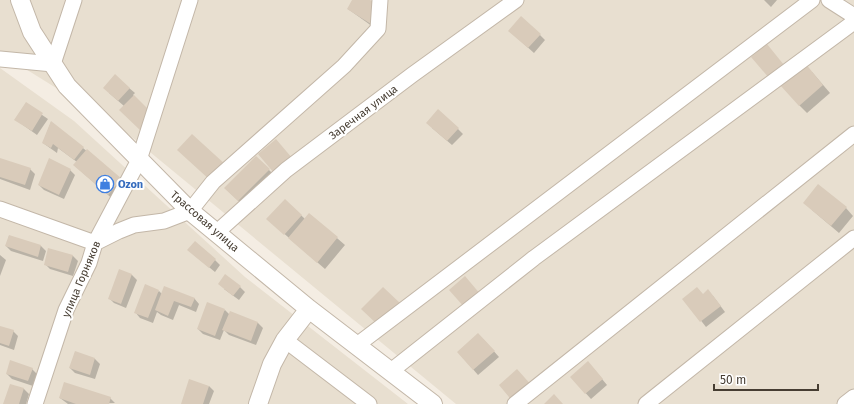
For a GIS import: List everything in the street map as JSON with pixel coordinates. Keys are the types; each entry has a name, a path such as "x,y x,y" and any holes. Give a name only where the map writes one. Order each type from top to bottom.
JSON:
{"street":[{"name":"Трассовая улица","path":"20,0 32,32 67,86 190,211 309,309 433,404"},
{"path":"0,59 53,64 74,0"},
{"name":"улица Горняков","path":"35,404 66,310 89,263 95,243 139,160 190,0"},
{"path":"0,209 95,243 134,225 164,221 190,211 213,182 344,66 378,29 380,0"},
{"name":"Заречная улица","path":"216,233 286,170 412,75 516,0"},
{"path":"357,345 812,0"},
{"path":"829,0 854,16"},
{"path":"390,371 534,258 854,22"},
{"path":"515,404 854,134"},
{"path":"646,404 854,238"},
{"path":"258,404 272,364 285,340 309,309"},
{"path":"285,340 369,404"},
{"path":"846,404 854,397"}],"shaded area":[{"path":"0,0 854,0 854,404 456,404 122,129 0,53"},
{"path":"0,68 74,121 245,277 408,404 0,404"}],"building":[{"path":"352,0 370,0 382,7 371,24 347,9"},
{"path":"521,16 541,34 528,48 508,31"},
{"path":"767,44 784,65 769,78 751,57"},
{"path":"805,63 823,85 799,106 780,85"},
{"path":"115,74 130,88 118,101 103,88"},
{"path":"134,95 151,112 141,131 119,110"},
{"path":"26,102 43,113 32,131 14,120"},
{"path":"438,109 459,128 447,141 426,123"},
{"path":"51,121 84,147 74,160 53,144 51,148 42,143"},
{"path":"192,134 226,165 211,181 177,150"},
{"path":"276,139 292,158 274,173 258,154"},
{"path":"87,149 122,179 108,195 73,165"},
{"path":"256,156 270,169 238,201 224,188"},
{"path":"0,158 31,168 25,185 0,177"},
{"path":"49,158 71,169 59,195 38,185"},
{"path":"818,184 847,207 831,226 803,203"},
{"path":"285,199 302,215 284,235 266,219"},
{"path":"309,213 338,237 317,263 288,238"},
{"path":"9,235 41,245 38,257 5,246"},
{"path":"195,241 216,259 209,268 187,250"},
{"path":"48,248 73,255 68,272 44,265"},
{"path":"119,269 132,274 121,304 108,299"},
{"path":"225,274 241,286 233,296 218,284"},
{"path":"465,276 481,295 465,308 449,290"},
{"path":"145,284 159,290 148,318 134,313"},
{"path":"164,286 195,298 191,307 174,301 168,316 155,310"},
{"path":"383,287 401,304 379,326 361,309"},
{"path":"697,287 703,294 708,289 721,306 700,322 682,299"},
{"path":"207,302 225,309 215,336 197,329"},
{"path":"230,311 258,322 251,341 222,330"},
{"path":"0,326 14,330 9,346 0,343"},
{"path":"478,333 495,351 473,370 457,352"},
{"path":"75,351 95,358 90,375 69,368"},
{"path":"10,360 33,368 28,381 6,374"},
{"path":"588,361 603,379 585,394 570,377"},
{"path":"517,369 533,387 514,403 499,385"},
{"path":"189,379 209,386 203,404 181,404"},
{"path":"64,382 111,397 109,404 76,404 59,398"},
{"path":"10,384 24,388 19,404 3,404"},
{"path":"554,394 563,404 544,404"}],"place":[{"name":"Ozon","path":"105,184"}]}
